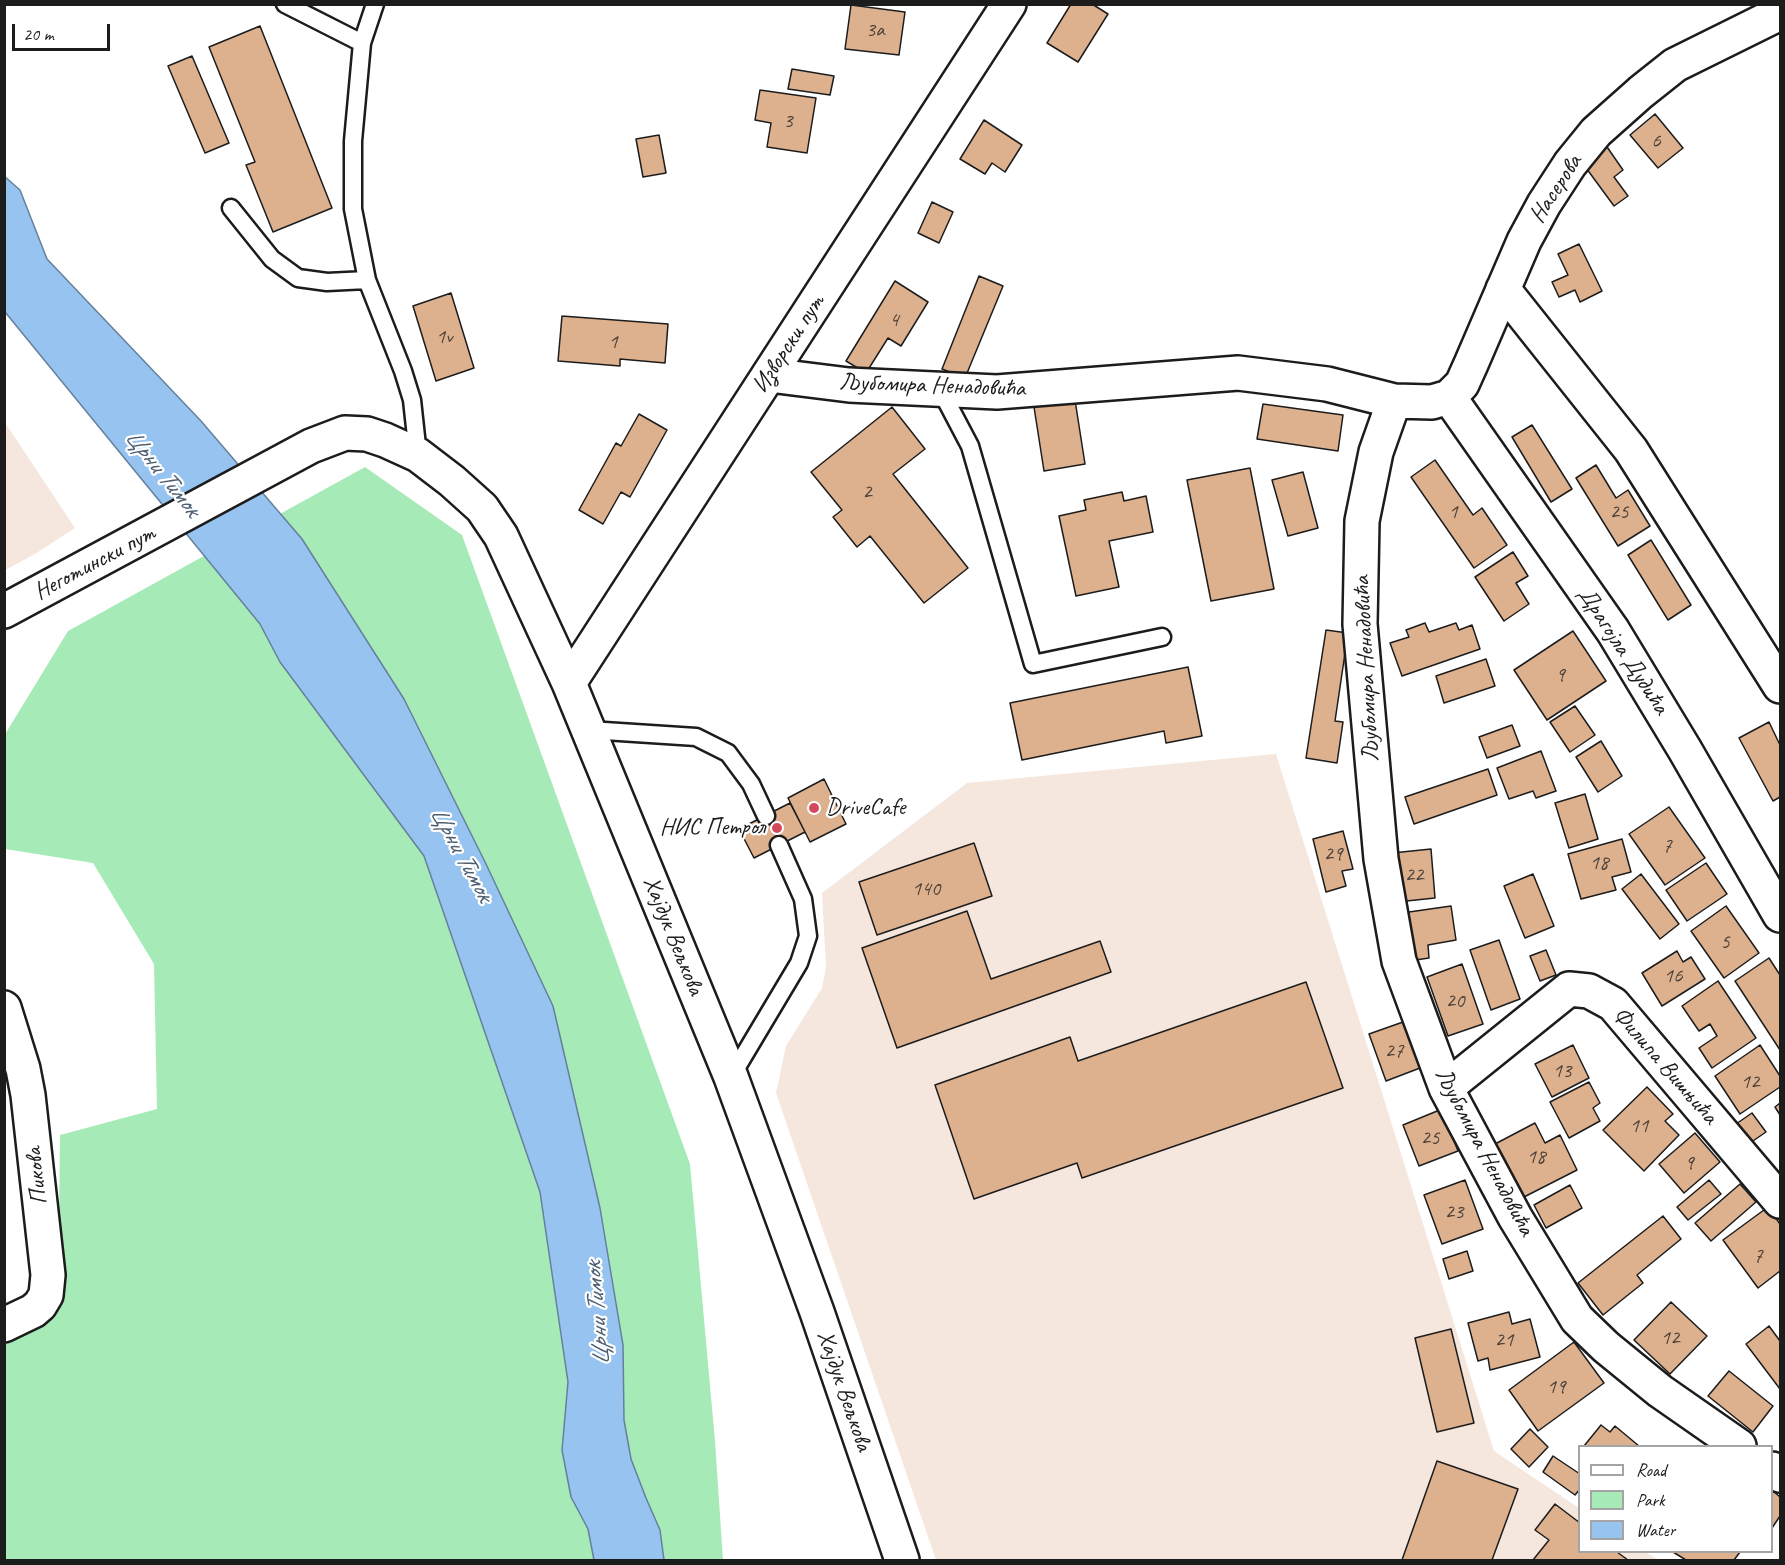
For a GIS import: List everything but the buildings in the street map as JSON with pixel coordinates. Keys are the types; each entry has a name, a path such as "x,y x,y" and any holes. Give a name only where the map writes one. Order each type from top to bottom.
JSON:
{"street":[{"name":"Изворски пут","path":"569,683 1009,4"},
{"name":"Насерова","path":"1449,396 1462,384 1524,241 1544,204 1570,164 1596,132 1676,65 1780,13"},
{"path":"1503,289 1631,450 1780,686"},
{"name":"Љубомира Ненадовића","path":"769,375 849,385 997,392 1238,373 1327,384 1394,401 1376,452 1362,521 1360,624 1381,859 1399,961 1446,1088 1515,1216 1577,1319 1606,1347 1660,1391 1738,1445"},
{"path":"1394,401 1432,402 1449,396"},
{"name":"Драгојла Дудића","path":"1449,396 1613,631 1780,915"},
{"name":"Хајдук Вељкова","path":"311,446 345,433 367,434 418,455 482,508 501,536 589,730 731,1077 817,1312 902,1560"},
{"name":"Неготински пут","path":"4,611 311,446"},
{"name":"Филипа Вишњића","path":"1446,1088 1569,989 1589,991 1613,1004 1780,1201"},
{"name":"Пикова","path":"4,1008 23,1069 28,1095 48,1275 46,1294 40,1305 33,1311 4,1325"}],"lane":[{"path":"285,4 362,43"},
{"path":"375,4 362,43 353,141 353,209 367,280 412,400 418,455"},
{"path":"231,208 272,259 298,278 327,282 367,280"},
{"path":"940,389 970,446 1033,664 1162,637"},
{"path":"589,730 696,737 728,753 751,784 765,816"},
{"path":"731,1077 799,963 808,936 803,899 779,845"}],"shaded area":[{"path":"4,421 75,528 5,570"},
{"path":"1276,754 1494,1451 1578,1507 1578,1553 1647,1553 1659,1560 936,1560 776,1093 786,1046 822,988 826,967 822,893 967,783"}],"green space":[{"path":"365,467 462,535 690,1164 715,1441 723,1560 5,1560 5,1338 58,1307 60,1135 157,1109 154,964 93,863 5,849 4,736 68,631"}],"water":[{"name":"Црни Тимок","path":"4,176 20,190 47,259 201,421 302,539 404,699 486,864 553,1006 600,1208 623,1345 624,1420 631,1459 660,1530 664,1560 594,1560 588,1529 571,1497 562,1450 568,1382 540,1192 424,856 280,662 260,624 5,312"}],"place":[{"name":"DriveCafe","path":"814,808"},
{"name":"НИС Петрол","path":"777,828"}]}
